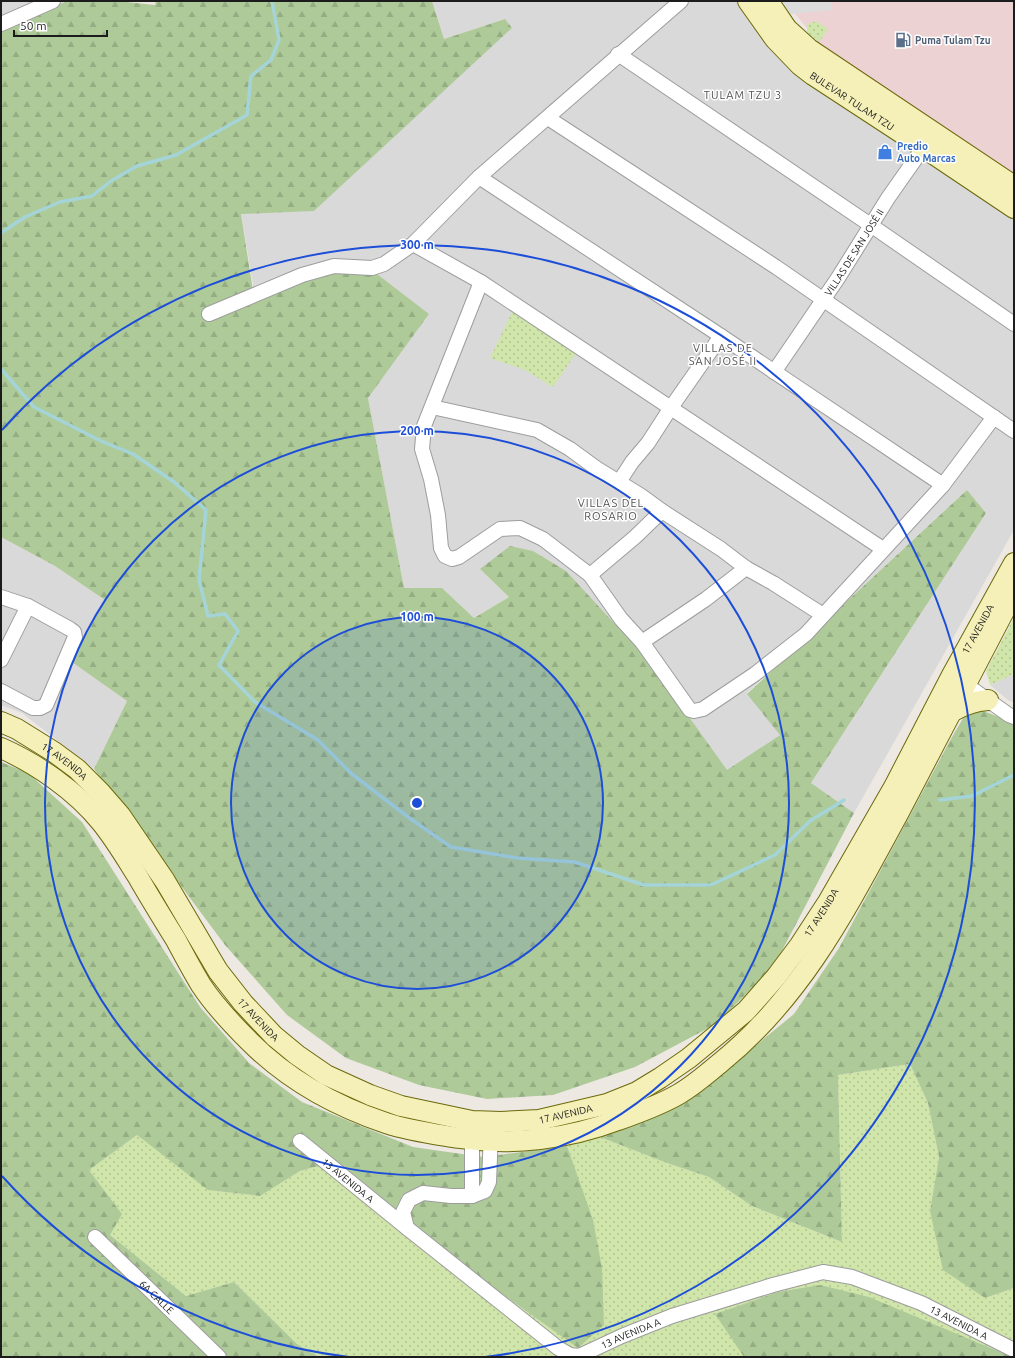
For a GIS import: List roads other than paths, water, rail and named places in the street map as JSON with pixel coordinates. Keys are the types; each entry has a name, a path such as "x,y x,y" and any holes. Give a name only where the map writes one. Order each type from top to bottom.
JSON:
{"main road":[{"name":"BULEVAR TULAM TZU","path":"748,1 775,39 813,75 890,114"},
{"name":"BULEVAR TULAM TZU","path":"768,1 787,29 809,49 890,114 929,140 1014,208"},
{"name":"BULEVAR TULAM TZU","path":"929,140 1014,186"},
{"name":"17 AVENIDA","path":"1,722 17,729 54,752 77,769 100,792 120,815 165,881 218,971 243,1003 274,1036 291,1050 326,1075 370,1095 402,1106 482,1131 527,1141 557,1137 599,1127 641,1112 678,1095 737,1049 760,1027 784,1000 816,958 847,908 911,789 951,712 958,679 1014,562"},
{"name":"17 AVENIDA","path":"1,748 46,772 76,797 100,821 125,857 202,986 250,1042 278,1066 302,1084 324,1097 389,1124 432,1134 482,1131 539,1120 607,1104 637,1092 689,1058 746,1011 776,977 800,945 828,902 958,679 1014,592"},
{"path":"951,712 964,705 977,701 988,700"}],"street":[{"path":"1,24 53,1"},
{"path":"209,314 302,275 334,266 372,268 384,264 413,244 479,177 680,1"},
{"path":"618,54 1014,324"},
{"path":"548,118 770,263 1014,431"},
{"name":"VILLAS DE SAN JOSÉ II","path":"774,372 872,226 888,198 929,140"},
{"path":"479,177 722,336 943,485"},
{"path":"413,244 481,282 670,409 883,549"},
{"path":"481,282 424,426 422,449 438,515 440,548 445,556 452,558 459,557 500,529 520,528 543,539 590,575 621,619 642,642 690,710 694,711 703,709 755,674 806,634 943,485 994,417"},
{"path":"619,482 722,336"},
{"path":"432,406 537,430 570,449 596,468 640,495 746,568 773,583 823,615"},
{"path":"590,575 662,511"},
{"path":"642,642 706,599 746,568"},
{"path":"1,597 28,606 70,629 74,632 75,637 46,705 40,708 33,708 1,691"},
{"path":"1,660 28,606"},
{"path":"958,679 1014,717"},
{"path":"407,1228 403,1212 408,1200 423,1193 451,1196 472,1196 482,1131"},
{"name":"13 AVENIDA A","path":"300,1141 558,1348 570,1355 579,1356 622,1336 672,1316 773,1285 823,1272 852,1277 921,1303 1014,1350"},
{"name":"6A CALLE","path":"94,1237 219,1357"}],"waterway":[{"path":"1,233 25,217 60,202 92,196 111,181 137,166 176,155 247,115 251,76 271,60 279,40 272,1"},
{"path":"1,369 34,407 101,441 133,454 174,482 206,510 199,580 208,616 225,614 238,631 219,665 255,702 318,740 352,774 408,817 451,847 517,858 575,862 644,885 711,885 775,855 810,821 844,800"},
{"path":"940,800 972,796 1014,775"}],"place":[{"name":"Puma Tulam Tzu","path":"903,40"},
{"name":"Predio Auto Marcas","path":"885,152"}],"district":[{"name":"TULAM TZU 3","path":"743,95"},
{"name":"VILLAS DE SAN JOSÉ II","path":"723,354"},
{"name":"VILLAS DEL ROSARIO","path":"611,509"}]}
